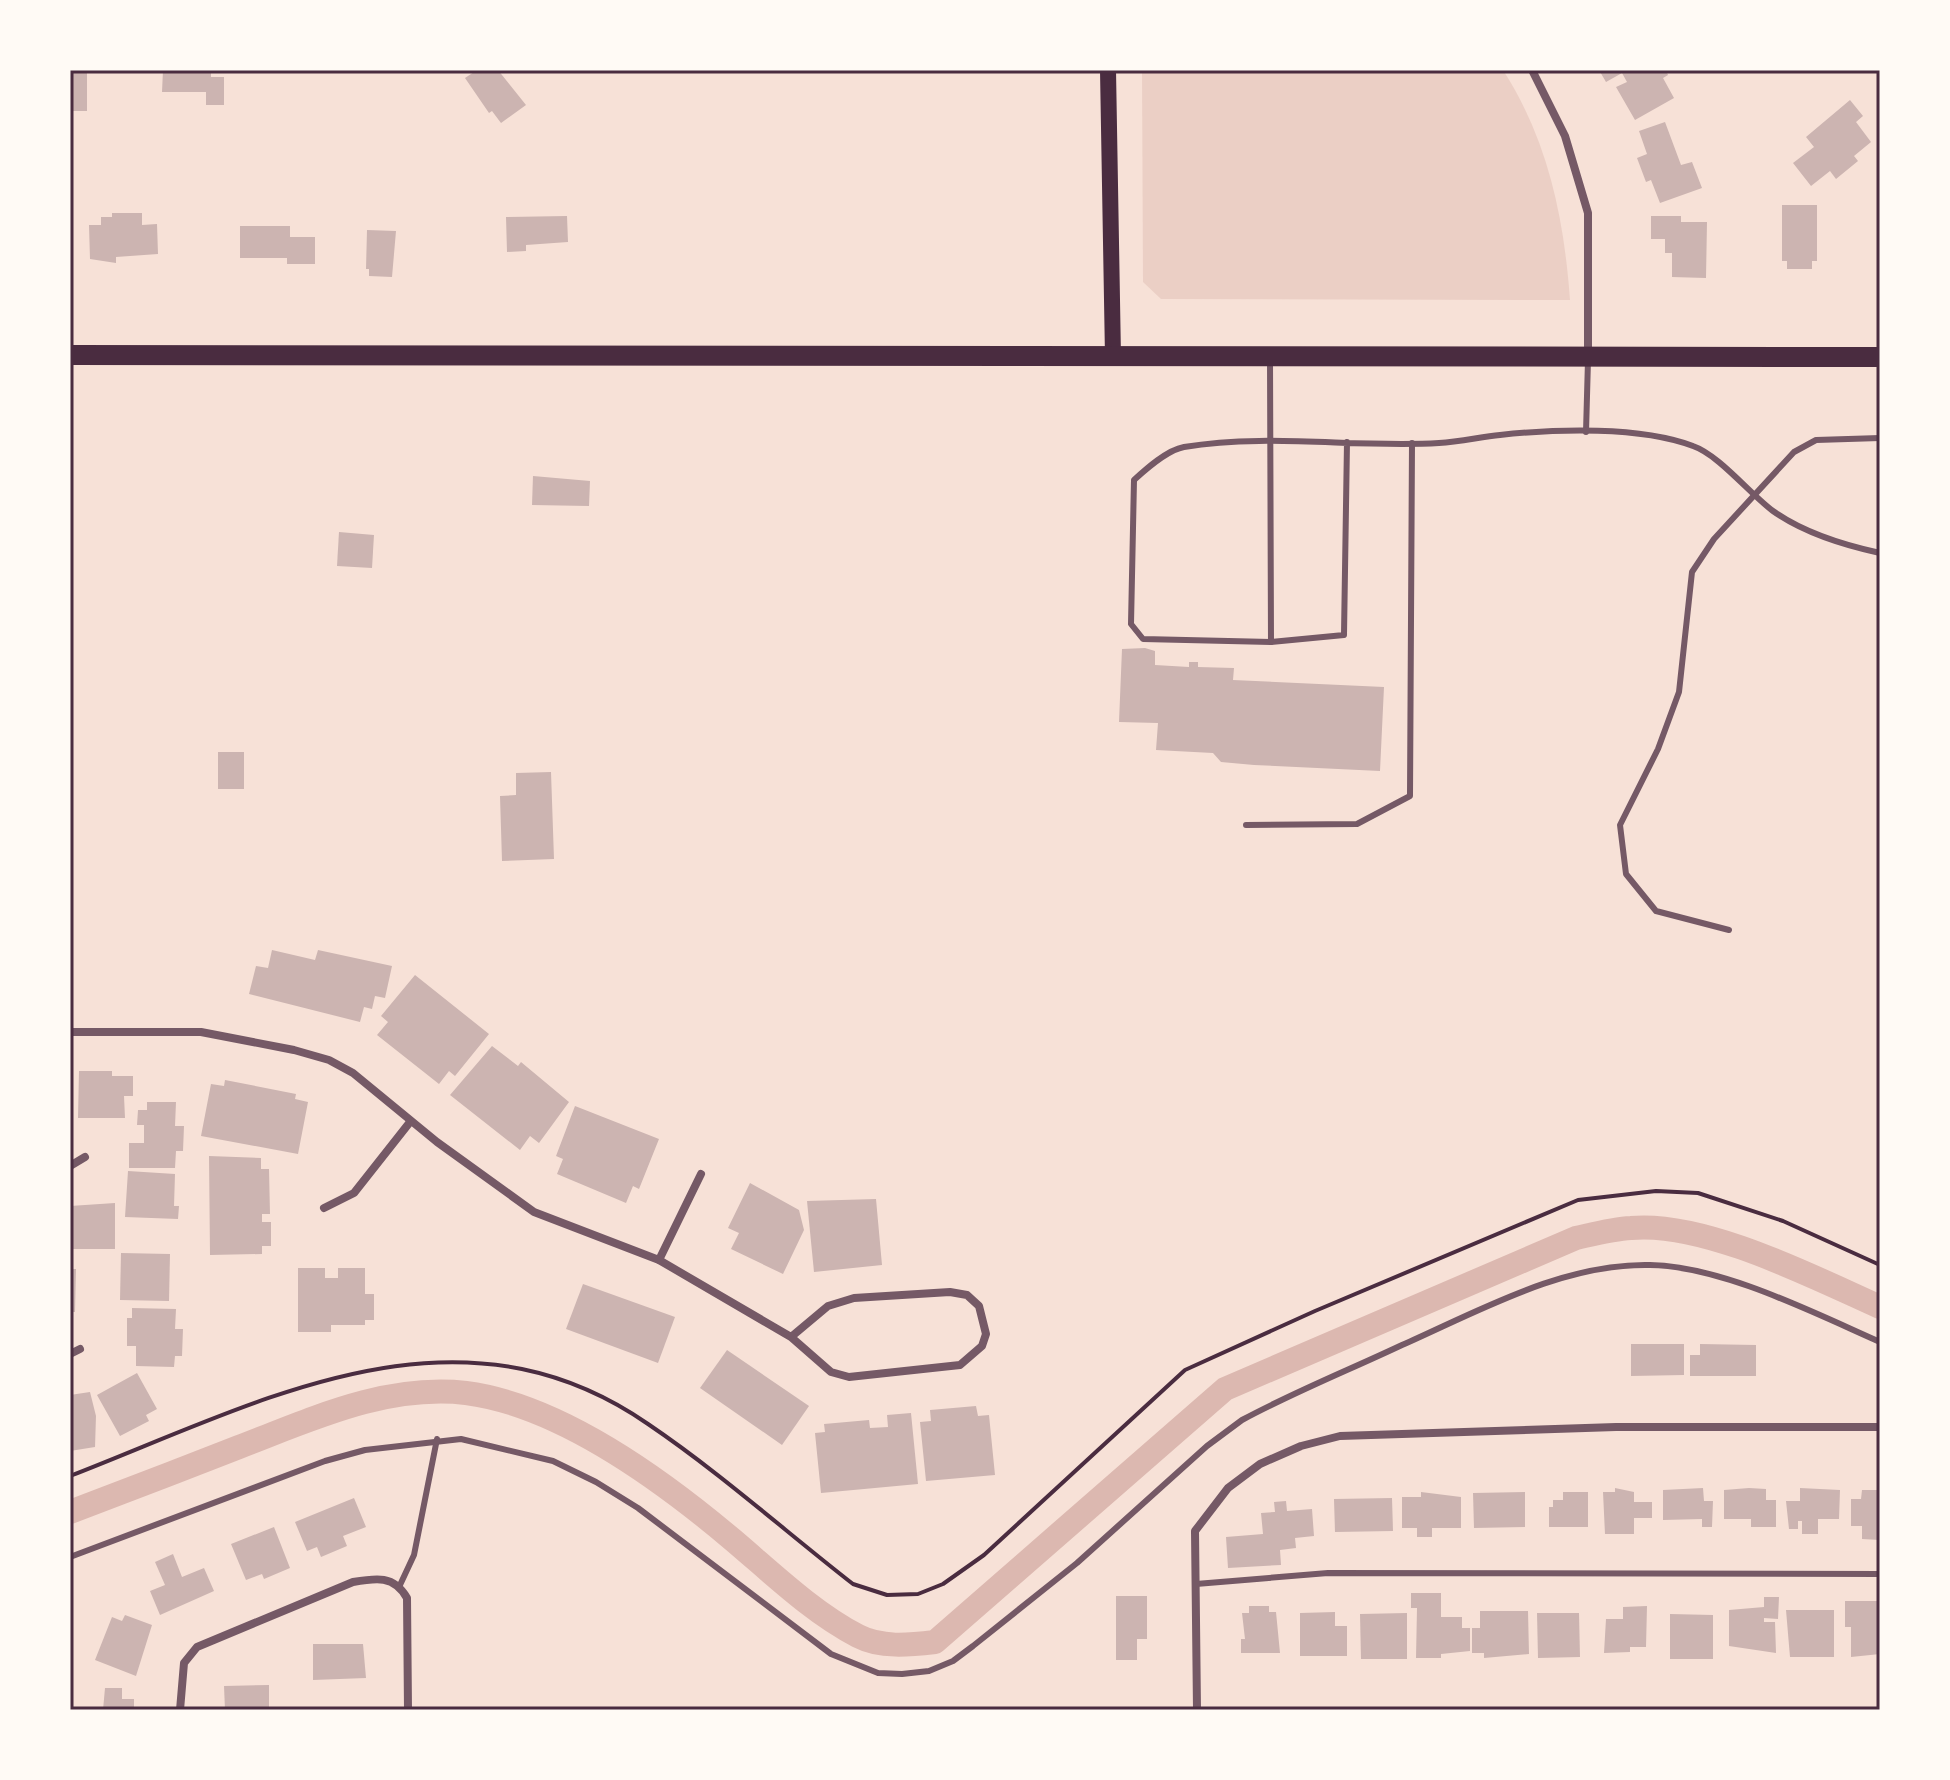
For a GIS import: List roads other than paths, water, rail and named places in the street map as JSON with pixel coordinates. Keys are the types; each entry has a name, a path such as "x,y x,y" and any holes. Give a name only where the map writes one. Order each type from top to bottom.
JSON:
{"main road":[{"path":"1108,70 1113,357"},
{"path":"70,355 1880,357"}],"street":[{"path":"1532,70 1565,136 1588,213 1588,357"},
{"path":"70,1032 201,1032 329,1060 353,1073 410,1122 534,1212 659,1260 791,1337 823,1367 849,1377 960,1365 982,1346 986,1334 979,1306 967,1295 950,1292 854,1298 828,1306 791,1337"},
{"path":"324,1208 354,1193 410,1122"},
{"path":"70,1166 85,1157"},
{"path":"659,1260 701,1174"},
{"path":"70,1354 80,1349"},
{"path":"1197,1710 1195,1531 1228,1488 1260,1464 1301,1446 1340,1436 1616,1427 1880,1427"},
{"path":"180,1710 184,1663 197,1647 353,1582 380,1578 400,1585 407,1598 408,1710"}],"lane":[{"path":"1270,357 1271,642"},
{"path":"1586,432 1588,357"},
{"path":"1347,442 1344,635 1271,642 1143,639 1131,624 1134,480 1181,447 1272,442 1347,442 1412,443 1502,434 1586,432 1659,437 1697,447 1776,513 1840,545 1880,553"},
{"path":"1729,930 1656,911 1626,874 1620,825 1658,749 1679,692 1692,572 1714,539 1794,452 1816,440 1880,438"},
{"path":"1246,825 1357,824 1410,796 1413,773 1412,443"},
{"path":"70,1557 325,1461 365,1450 437,1439 485,1442 553,1461 596,1482 638,1508 831,1654 878,1673 902,1674 941,1666 973,1646 1077,1563 1207,1446 1242,1420 1528,1289 1593,1272 1649,1265 1700,1272 1802,1308 1880,1342"},
{"path":"400,1585 414,1555 437,1439"},
{"path":"1196,1584 1328,1573 1880,1574"}],"waterway":[{"path":"70,1512 350,1406 407,1394 466,1393 502,1400 537,1413 608,1448 675,1493 809,1604 858,1636 886,1644 935,1642 1225,1389 1576,1238 1631,1228 1660,1228 1691,1233 1758,1254 1880,1307"}]}
